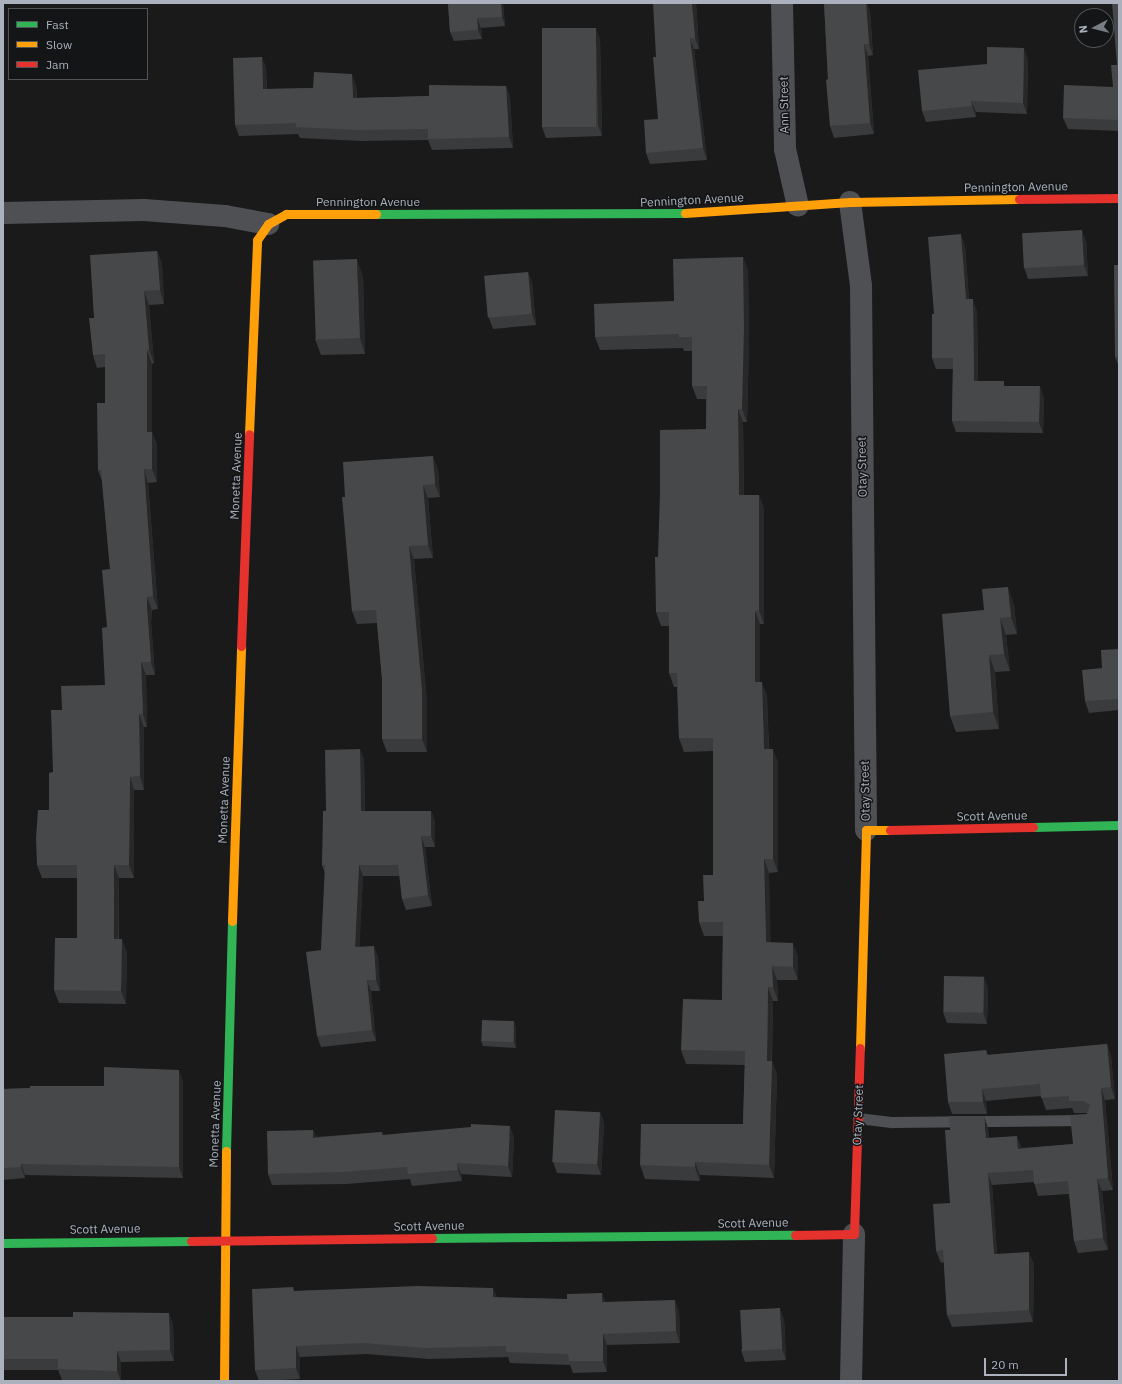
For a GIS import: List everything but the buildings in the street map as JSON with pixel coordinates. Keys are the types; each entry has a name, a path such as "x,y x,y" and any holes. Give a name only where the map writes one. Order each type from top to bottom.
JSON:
{"street":[{"name":"Ann Street","path":"782,3 785,149 798,206"},
{"name":"Pennington Avenue","path":"268,224 286,214 654,215 850,202 1119,198"},
{"name":"Otay Street","path":"850,202 861,286 866,830 851,1381"},
{"path":"3,213 144,210 225,216 268,224"},
{"name":"Monetta Avenue","path":"224,1381 224,1240 238,711 256,256 257,240 268,224"},
{"name":"Scott Avenue","path":"866,830 1119,825"},
{"name":"Scott Avenue","path":"3,1243 854,1234"}],"lane":[{"path":"858,1118 893,1122 1088,1120"}],"traffic: fast":[{"path":"376,214 685,213"},
{"path":"1033,827 1119,825"},
{"path":"226,1151 232,921"},
{"path":"432,1238 795,1235"},
{"path":"3,1243 191,1241"}],"traffic: slow":[{"path":"685,213 850,202 1019,199"},
{"path":"249,434 257,240 268,224 286,214 376,214"},
{"path":"232,921 241,646"},
{"path":"860,1048 866,830 890,830"},
{"path":"224,1381 226,1151"}],"traffic: jam":[{"path":"1019,199 1119,198"},
{"path":"241,646 249,434"},
{"path":"890,830 1033,827"},
{"path":"795,1235 854,1234 860,1048"},
{"path":"191,1241 432,1238"}]}
